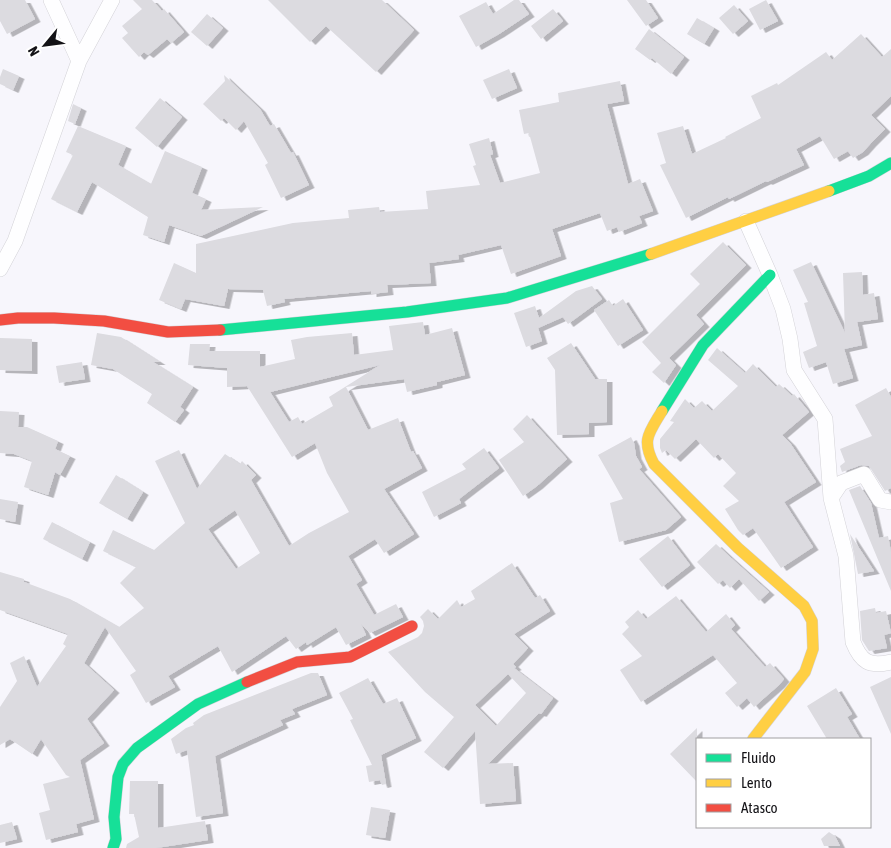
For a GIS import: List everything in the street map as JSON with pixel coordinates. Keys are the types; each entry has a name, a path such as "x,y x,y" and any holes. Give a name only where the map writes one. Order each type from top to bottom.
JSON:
{"street":[{"path":"51,0 79,61"},
{"path":"0,269 14,241 79,61 112,0"},
{"path":"0,320 54,318 104,321 168,332 228,330 407,312 507,298 623,264 746,221 869,176 891,163"},
{"path":"746,221 783,309 790,339 794,370 825,418 831,498 846,556 853,642 857,652 864,660 873,664 891,662"},
{"path":"754,738 805,672 813,649 812,621 804,606 738,548 654,464 648,451 647,435 703,345 770,275"},
{"path":"831,498 841,484 864,474 880,500 891,502"},
{"path":"113,848 116,839 114,817 118,777 123,764 137,748 198,704 264,674 297,662 350,657 412,626"}],"building":[{"path":"0,0 25,0 35,19 7,34 0,21"},
{"path":"133,0 152,0 162,11 164,9 184,32 171,43 167,39 148,55 144,52 139,57 122,38 128,33 122,26 142,9"},
{"path":"268,0 382,0 414,30 376,72 326,26 310,42"},
{"path":"514,0 519,0 529,14 476,47 459,16 486,2 493,14"},
{"path":"627,0 646,0 658,18 646,26"},
{"path":"766,0 778,21 760,30 749,9"},
{"path":"734,5 748,21 733,34 719,18"},
{"path":"553,9 563,21 541,39 531,26"},
{"path":"207,14 223,28 207,46 191,32"},
{"path":"697,18 714,28 704,44 687,34"},
{"path":"649,29 684,57 671,74 652,58 650,60 635,49"},
{"path":"861,34 882,57 891,49 891,96 871,115 885,129 863,152 853,158 848,151 834,159 820,136 796,149 804,165 729,199 728,197 686,218 660,165 666,163 657,133 683,126 692,154 726,138 761,118 751,96 777,83 778,85 826,52 832,60"},
{"path":"3,69 19,76 13,90 0,84"},
{"path":"509,69 517,88 492,99 483,80"},
{"path":"224,75 260,109 270,126 274,124 291,153 293,152 309,185 281,198 265,165 268,163 244,121 236,130 224,118 221,121 203,104 225,81"},
{"path":"620,81 624,101 607,104 628,184 640,179 653,211 639,216 642,223 619,232 617,227 607,231 600,213 552,229 561,256 511,274 501,245 458,255 459,259 429,263 431,283 387,285 388,292 371,294 371,291 284,299 285,302 267,306 263,290 228,289 224,306 185,299 181,309 159,300 174,263 196,273 196,244 293,223 349,218 348,210 379,207 380,212 428,209 426,191 480,185 473,166 476,165 469,144 489,138 493,154 490,155 500,183 540,173 529,133 524,134 519,110 559,102 558,93"},
{"path":"160,98 182,117 157,147 135,128"},
{"path":"73,104 81,108 75,124 68,121"},
{"path":"78,126 126,146 118,165 151,184 165,151 202,167 192,193 206,199 201,210 263,207 201,236 169,225 164,242 143,235 148,217 92,182 77,212 51,199 73,155 66,152"},
{"path":"723,242 746,265 696,315 704,324 669,358 676,365 664,383 652,372 661,363 642,342 700,284 690,274"},
{"path":"811,262 845,333 843,273 862,272 863,295 874,293 878,319 857,322 862,345 844,349 853,378 833,384 826,362 809,368 803,352 817,346 804,303 808,302 793,270"},
{"path":"592,286 602,299 568,324 563,317 538,328 542,341 526,347 514,313 535,306 539,318 576,291"},
{"path":"623,299 643,330 618,346 594,310 609,300 613,306"},
{"path":"423,322 425,335 452,328 465,375 437,382 437,385 407,392 404,379 346,387 368,430 398,418 411,452 413,451 422,468 384,489 414,534 384,553 375,539 348,556 362,580 356,584 374,615 396,604 403,617 370,633 361,624 366,635 346,645 336,627 307,645 306,642 296,649 286,636 232,672 218,646 168,676 175,687 146,703 130,675 136,671 105,627 84,663 114,690 87,719 104,743 80,760 94,819 76,824 78,832 46,840 39,813 50,810 43,784 70,777 66,775 41,739 32,754 10,739 0,745 0,707 17,681 10,663 24,656 37,687 66,646 63,644 68,634 0,610 0,572 24,579 24,582 70,599 119,627 144,608 120,583 136,567 103,551 113,530 154,550 185,523 155,461 179,450 197,489 225,454 240,464 242,461 256,475 251,480 289,546 349,512 327,473 315,443 292,457 247,386 227,387 227,368 188,365 190,344 210,344 209,351 260,351 260,367 295,359 291,340 307,337 352,333 354,355 393,350 389,326","holes":["380,365 329,397 333,406 302,424 298,417 289,422 270,392","235,510 260,553 236,569 208,529"]},
{"path":"97,333 121,337 160,362 153,362 193,387 180,407 184,410 175,422 147,403 152,394 113,369 91,365"},
{"path":"0,338 32,339 32,371 0,370"},
{"path":"571,343 595,379 607,379 607,422 589,423 589,434 557,435 555,370 547,358"},
{"path":"717,348 745,373 753,364 776,387 779,384 792,396 794,394 809,412 782,435 790,443 816,482 784,502 813,547 781,568 753,528 743,535 725,509 739,501 723,486 736,473 718,454 714,458 696,439 675,459 666,450 662,453 660,448 660,439 674,422 670,421 685,399 694,408 702,401 712,411 738,386 708,360"},
{"path":"82,362 85,379 59,383 56,366"},
{"path":"886,388 891,397 891,488 885,491 869,466 861,465 842,472 840,466 845,462 840,449 872,436 855,405"},
{"path":"0,411 19,412 18,427 27,427 58,441 55,449 70,456 60,475 55,472 48,495 24,487 32,461 14,454 0,453"},
{"path":"527,415 567,459 523,496 499,460 524,442 513,429"},
{"path":"631,437 636,456 642,467 639,469 681,517 666,530 619,542 610,503 623,499 598,455"},
{"path":"484,448 499,468 459,499 461,503 434,517 422,492 466,469 462,464"},
{"path":"116,475 143,492 127,519 99,503"},
{"path":"860,486 871,503 879,538 888,536 891,552 891,591 849,490"},
{"path":"0,499 18,502 15,522 0,519"},
{"path":"52,522 90,542 82,559 43,539"},
{"path":"850,534 874,571 858,574"},
{"path":"668,536 690,565 662,587 639,559"},
{"path":"716,544 769,592 759,601 739,579 730,588 723,580 718,584 697,562"},
{"path":"512,563 535,598 540,595 550,611 514,634 528,648 513,664 516,667 514,668 553,698 541,714 539,713 488,764 513,763 516,801 480,804 475,731 443,768 424,752 454,717 425,692 388,652 418,637 422,633 424,626 420,617 428,609 438,619 457,600 461,607 475,599 471,591","holes":["508,674 526,693 496,726 475,705"]},
{"path":"676,596 706,632 726,614 735,625 731,629 765,667 770,663 784,679 754,707 747,698 737,707 725,693 737,683 713,655 641,702 620,670 642,656 622,634 629,627 625,622 638,610 646,619"},
{"path":"875,608 876,613 886,611 891,633 884,635 887,648 869,651 862,640 860,611"},
{"path":"311,673 318,673 327,695 292,709 295,714 280,720 283,725 215,756 223,813 196,817 187,750 176,754 171,739 186,728 194,725 193,723 204,715"},
{"path":"891,677 891,734 870,687"},
{"path":"368,678 383,704 397,698 416,738 381,755 386,784 382,785 380,780 369,782 366,766 372,765 350,720 353,719 339,693"},
{"path":"836,688 852,714 847,717 859,738 826,738 807,706"},
{"path":"697,728 696,781 670,754"},
{"path":"130,781 158,781 158,828 205,821 208,840 156,848 126,848 127,844 139,837 134,814 129,814"},
{"path":"371,807 390,810 385,838 366,835"},
{"path":"12,822 17,839 0,843 0,825"},
{"path":"829,832 835,836 840,846 824,846 821,839"}],"traffic: fast":[{"path":"829,191 869,176 891,163"},
{"path":"220,330 407,312 507,298 651,254"},
{"path":"662,411 703,345 770,275"},
{"path":"113,848 116,839 114,817 118,777 123,764 137,748 198,704 247,682"}],"traffic: slow":[{"path":"651,254 829,191"},
{"path":"662,411 650,431 647,442 654,464 738,548 804,606 812,621 813,649 805,672 754,738"}],"traffic: jam":[{"path":"0,320 54,318 104,321 168,332 220,330"},
{"path":"247,682 297,662 350,657 412,626"}]}
